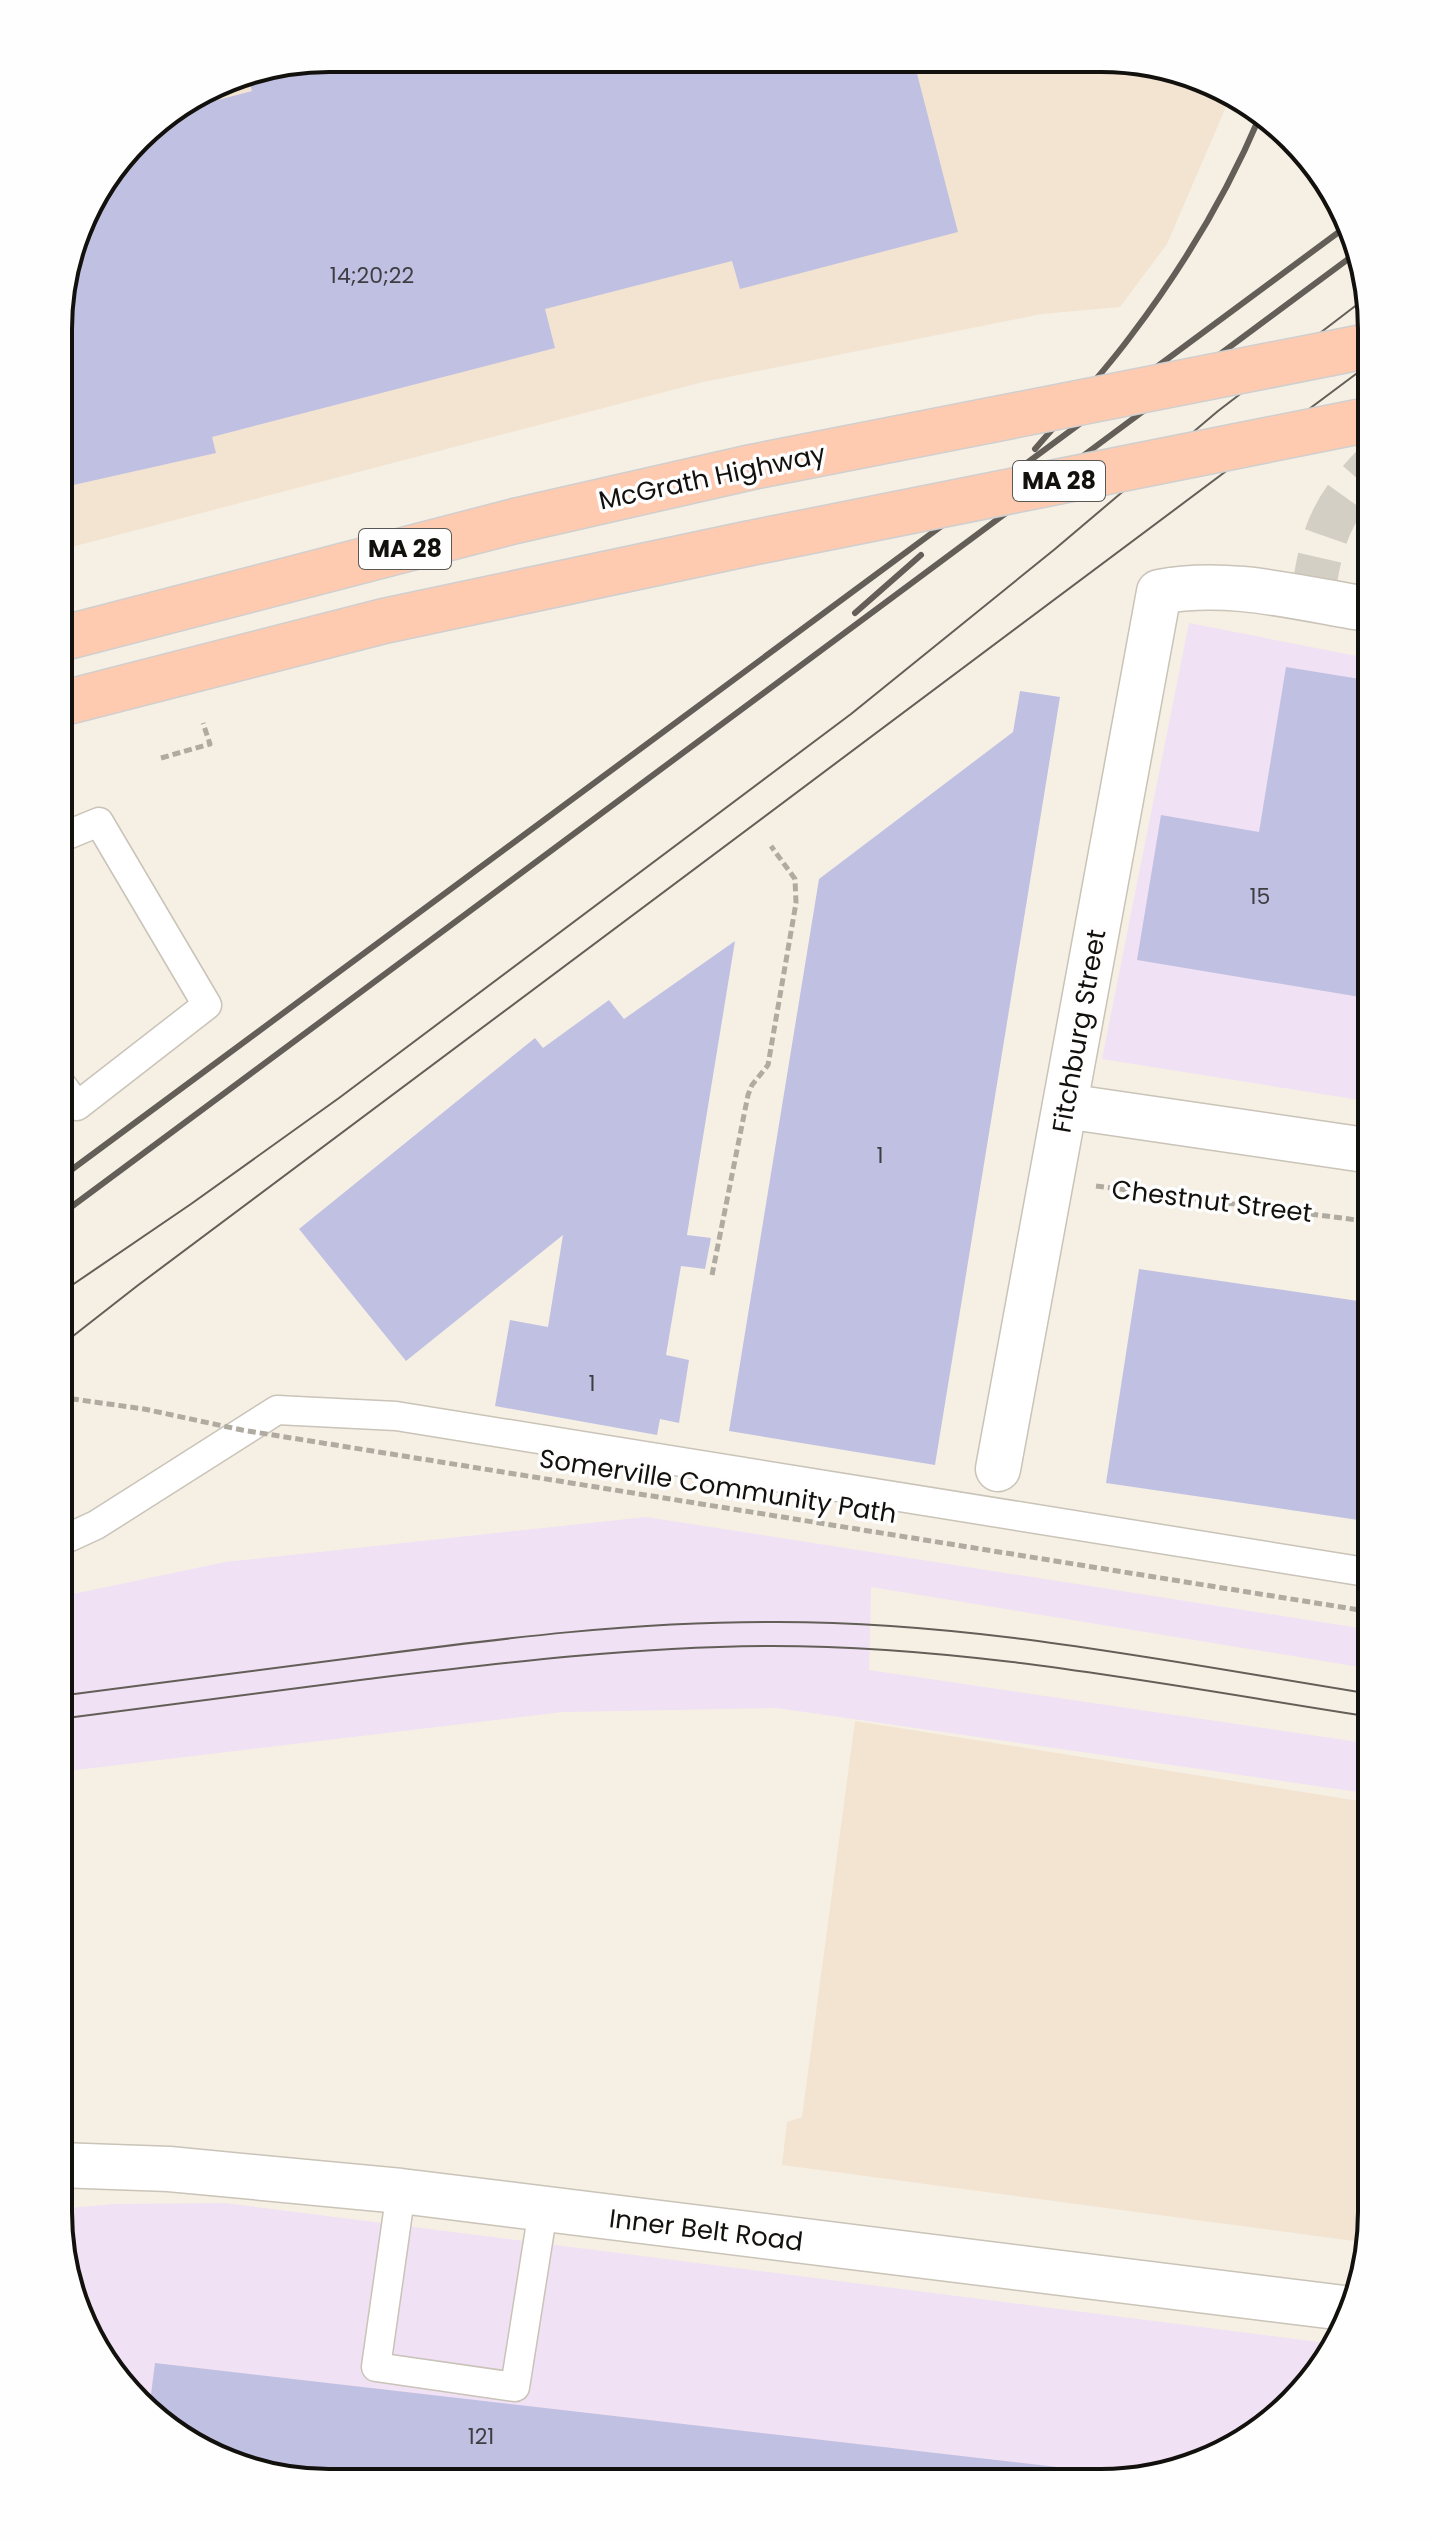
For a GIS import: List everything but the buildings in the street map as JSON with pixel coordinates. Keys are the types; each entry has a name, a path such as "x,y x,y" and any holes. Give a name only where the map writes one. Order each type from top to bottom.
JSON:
{"highway":[{"name":"McGrath Highway","path":"72,636 502,524 752,467 1358,348"},
{"name":"MA 28","path":"72,701 439,608 1358,422"}],"street":[{"name":"Fitchburg Street","path":"998,1469 1159,592 1225,587 1358,608"},
{"path":"1065,1106 1358,1149"},
{"name":"Inner Belt Road","path":"72,2166 169,2169 401,2191 1339,2307"}],"lane":[{"path":"72,833 99,822 207,1005 77,1106 72,1099"},
{"path":"72,1536 96,1525 277,1410 396,1416 1357,1571"},
{"path":"401,2191 376,2367 515,2387 543,2210"}],"path":[{"path":"161,758 210,744 203,723"},
{"path":"712,1275 748,1095 768,1065 796,903 795,879 771,846"},
{"name":"Chestnut Street","path":"1052,1181 1358,1220"},
{"name":"Somerville Community Path","path":"72,1398 106,1402 284,1437 1357,1610"}],"shaded area":[{"path":"329,72 1101,72 1151,77 1183,86 1227,105 1167,244 1120,307 1042,314 703,382 72,547 72,329 74,296 86,247 106,201 136,160 186,115 231,92 279,77"},
{"path":"1189,623 1358,656 1358,1100 1102,1059"},
{"path":"646,1517 1357,1628 1357,1667 871,1587 869,1670 1357,1742 1357,1792 777,1708 563,1712 72,1770 72,1594 225,1562"},
{"path":"855,1721 1357,1801 1356,2241 782,2165 787,2122 802,2117"},
{"path":"225,2203 1322,2342 1294,2381 1244,2426 1183,2455 1134,2467 296,2467 247,2455 186,2426 136,2381 115,2355 99,2326 81,2278 74,2245 72,2212 72,2208 114,2204"}],"tunnel":[{"path":"1312,601 1329,528 1345,498 1358,482"}],"tram line":[{"path":"72,1285 339,1098 851,714 1055,549 1218,411 1357,305"},
{"path":"72,1337 1358,372"},
{"path":"72,1694 521,1637 618,1628 765,1622 841,1623 994,1635 1357,1692"},
{"path":"72,1717 517,1662 666,1649 765,1646 841,1647 994,1660 1357,1715"}],"railway":[{"path":"1035,449 1107,366 1167,285 1218,203 1256,125"},
{"path":"72,1169 1338,233"},
{"path":"72,1206 1348,259"},
{"path":"855,613 921,555"}]}
